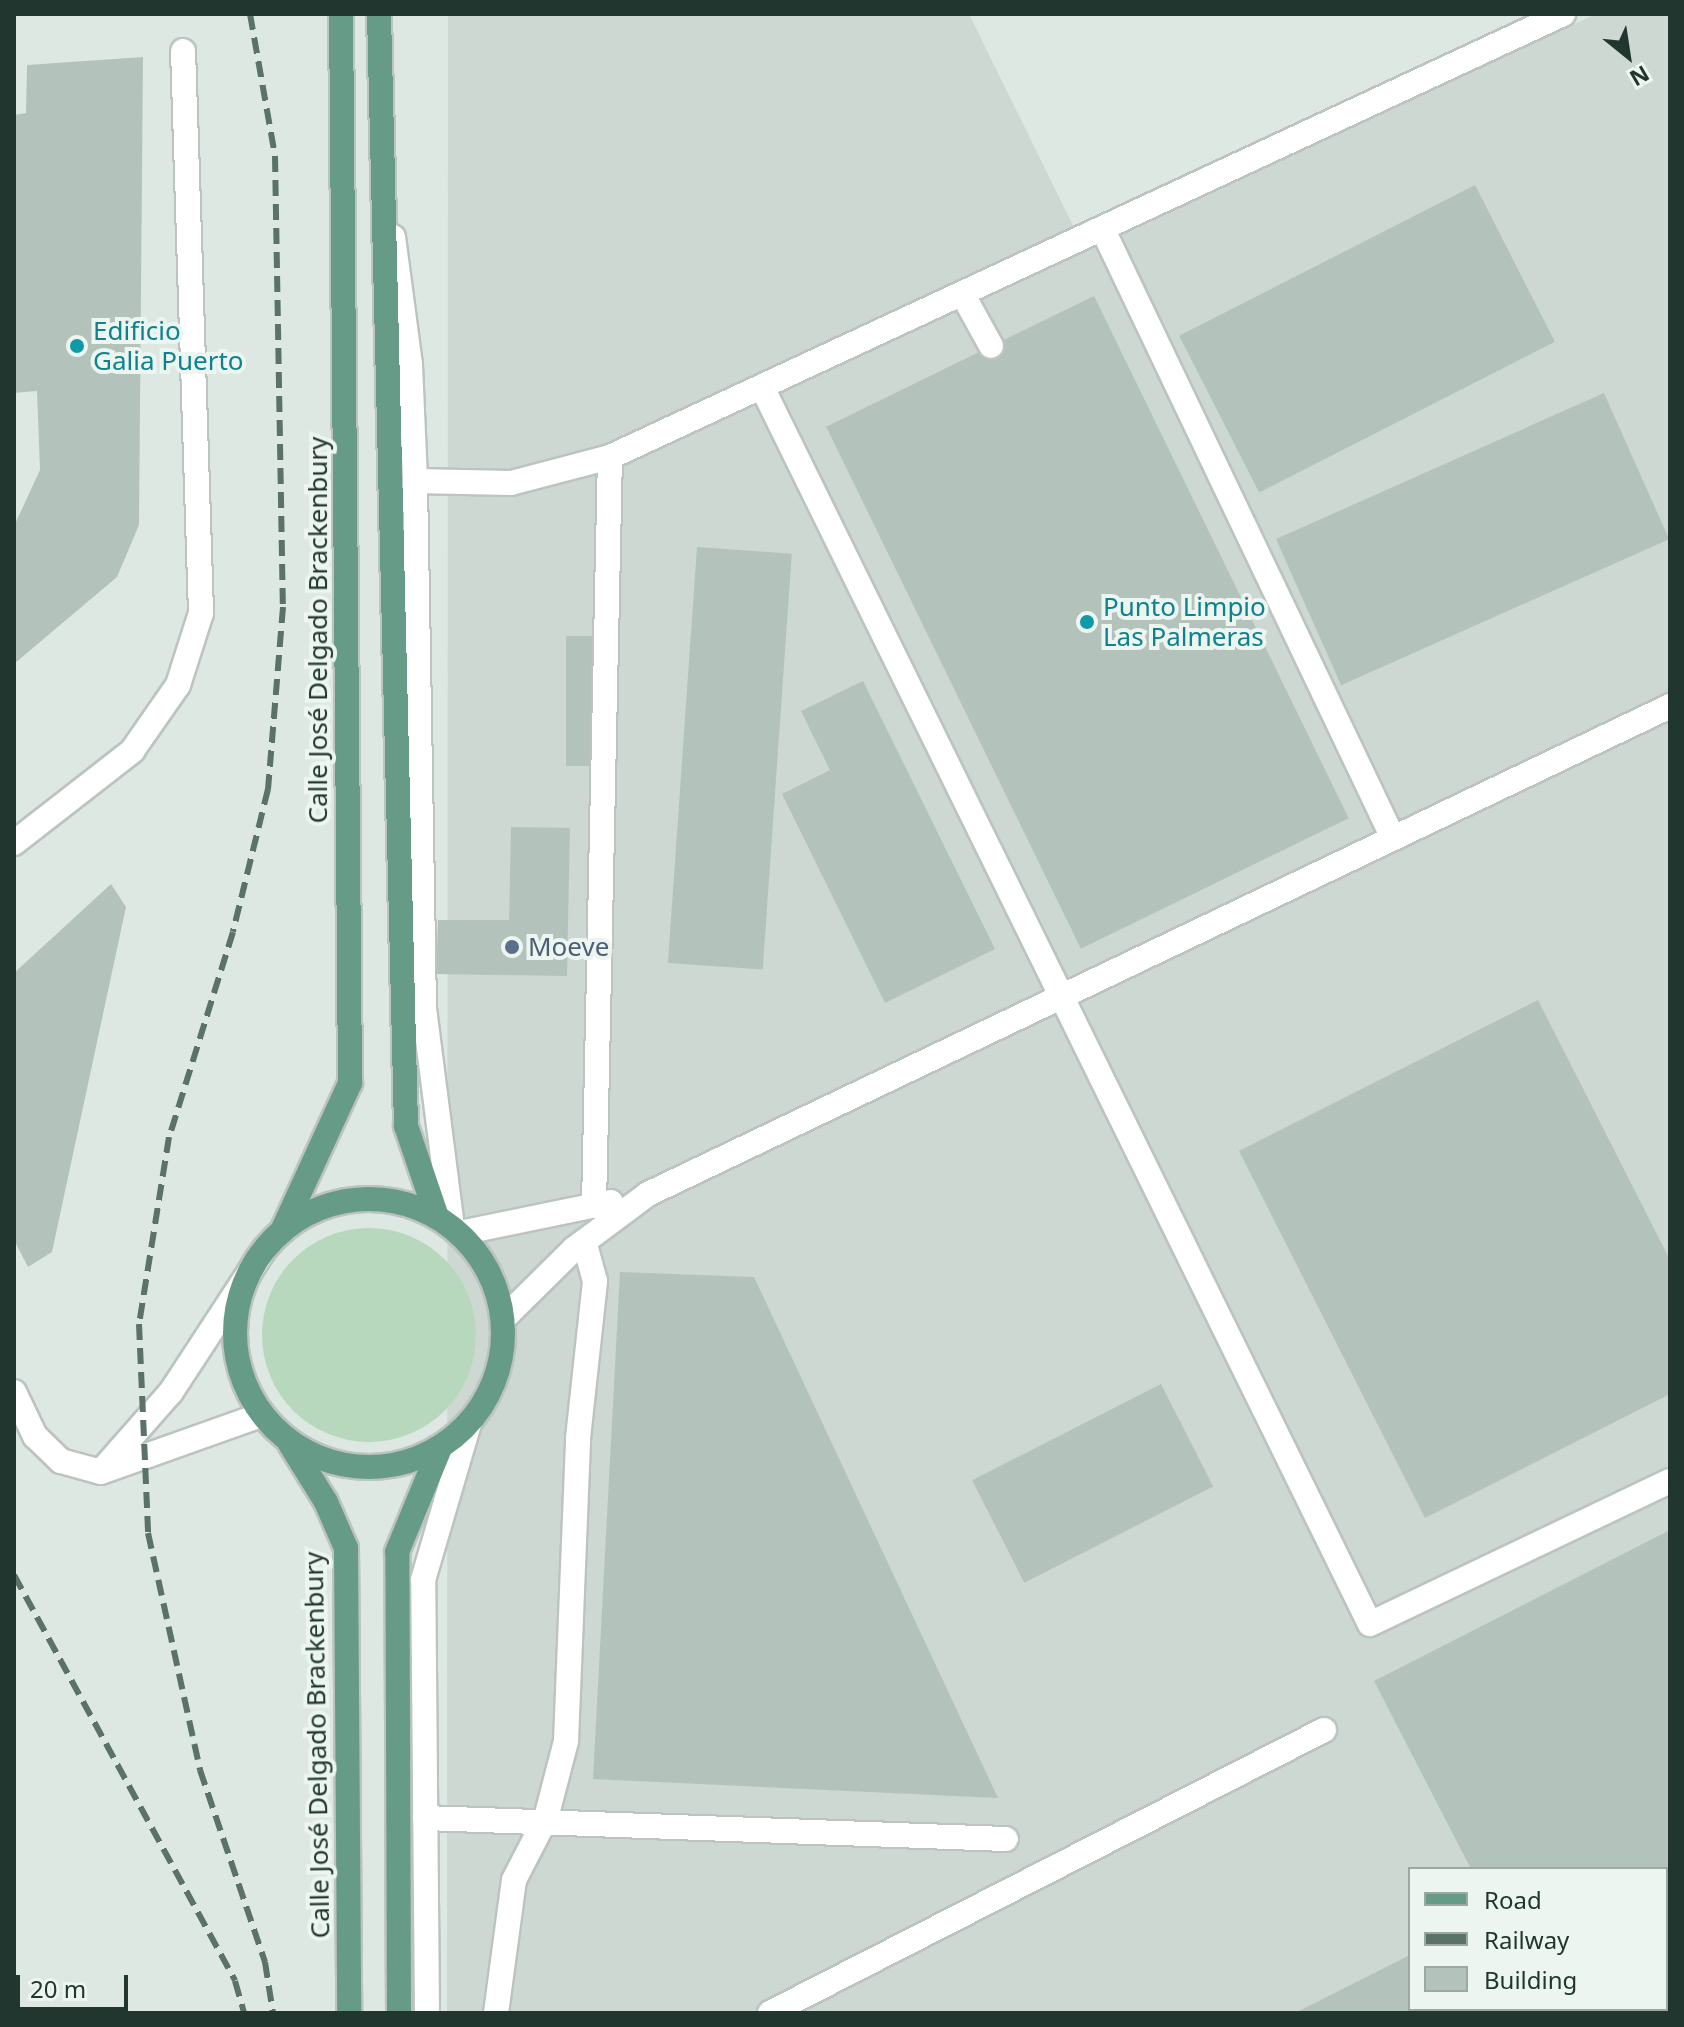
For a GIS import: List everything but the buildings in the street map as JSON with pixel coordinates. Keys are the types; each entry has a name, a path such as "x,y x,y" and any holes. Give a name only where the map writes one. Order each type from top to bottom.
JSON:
{"main road":[{"name":"Calle José Delgado Brackenbury","path":"282,1231 350,1083 341,14"},
{"path":"379,14 406,1126 450,1226 481,1258 503,1319 497,1375 469,1424 440,1448 403,1463 363,1468 337,1464 289,1442 261,1415 239,1370 235,1319 240,1294 264,1250 282,1231 312,1212 346,1201 393,1201 450,1226"},
{"name":"Calle José Delgado Brackenbury","path":"289,1442 326,1502 346,1548 349,2013"},
{"path":"399,2013 397,1552 440,1448"}],"street":[{"path":"415,481 511,483 610,457 1563,14"},
{"path":"14,843 132,751 178,685 201,613 183,51"},
{"path":"381,145 410,365 415,481 424,1008 450,1226 594,1206 648,1194"},
{"path":"1103,230 1393,838"},
{"path":"963,295 991,346"},
{"path":"762,387 1370,1624 1670,1481"},
{"path":"594,1206 610,457"},
{"path":"503,1319 584,1241 648,1194 1670,706"},
{"path":"496,2013 514,1880 546,1818 566,1741 578,1438 595,1281 584,1241"},
{"path":"101,1472 171,1392 264,1250"},
{"path":"14,1392 24,1436 61,1461 101,1472 261,1415"},
{"path":"427,2013 423,1580 469,1424"},
{"path":"770,2013 1324,1730"},
{"path":"425,1818 546,1818 1006,1839"}],"shaded area":[{"path":"448,14 969,14 1086,252 1596,14 1670,14 1670,2013 447,2013"}],"green space":[{"path":"369,1228 410,1236 444,1260 468,1294 476,1335 468,1376 444,1410 410,1434 369,1442 328,1434 294,1410 270,1376 262,1335 270,1294 294,1260 328,1236"}],"railway":[{"path":"250,14 275,156 283,607 268,789 233,932 169,1137 139,1324 148,1533 200,1770 265,1962 273,2013"},
{"path":"14,1575 235,1981 244,2013"}],"place":[{"name":"Edificio Galia Puerto","path":"77,346"},
{"name":"Punto Limpio Las Palmeras","path":"1087,622"},
{"name":"Moeve","path":"512,947"}]}
